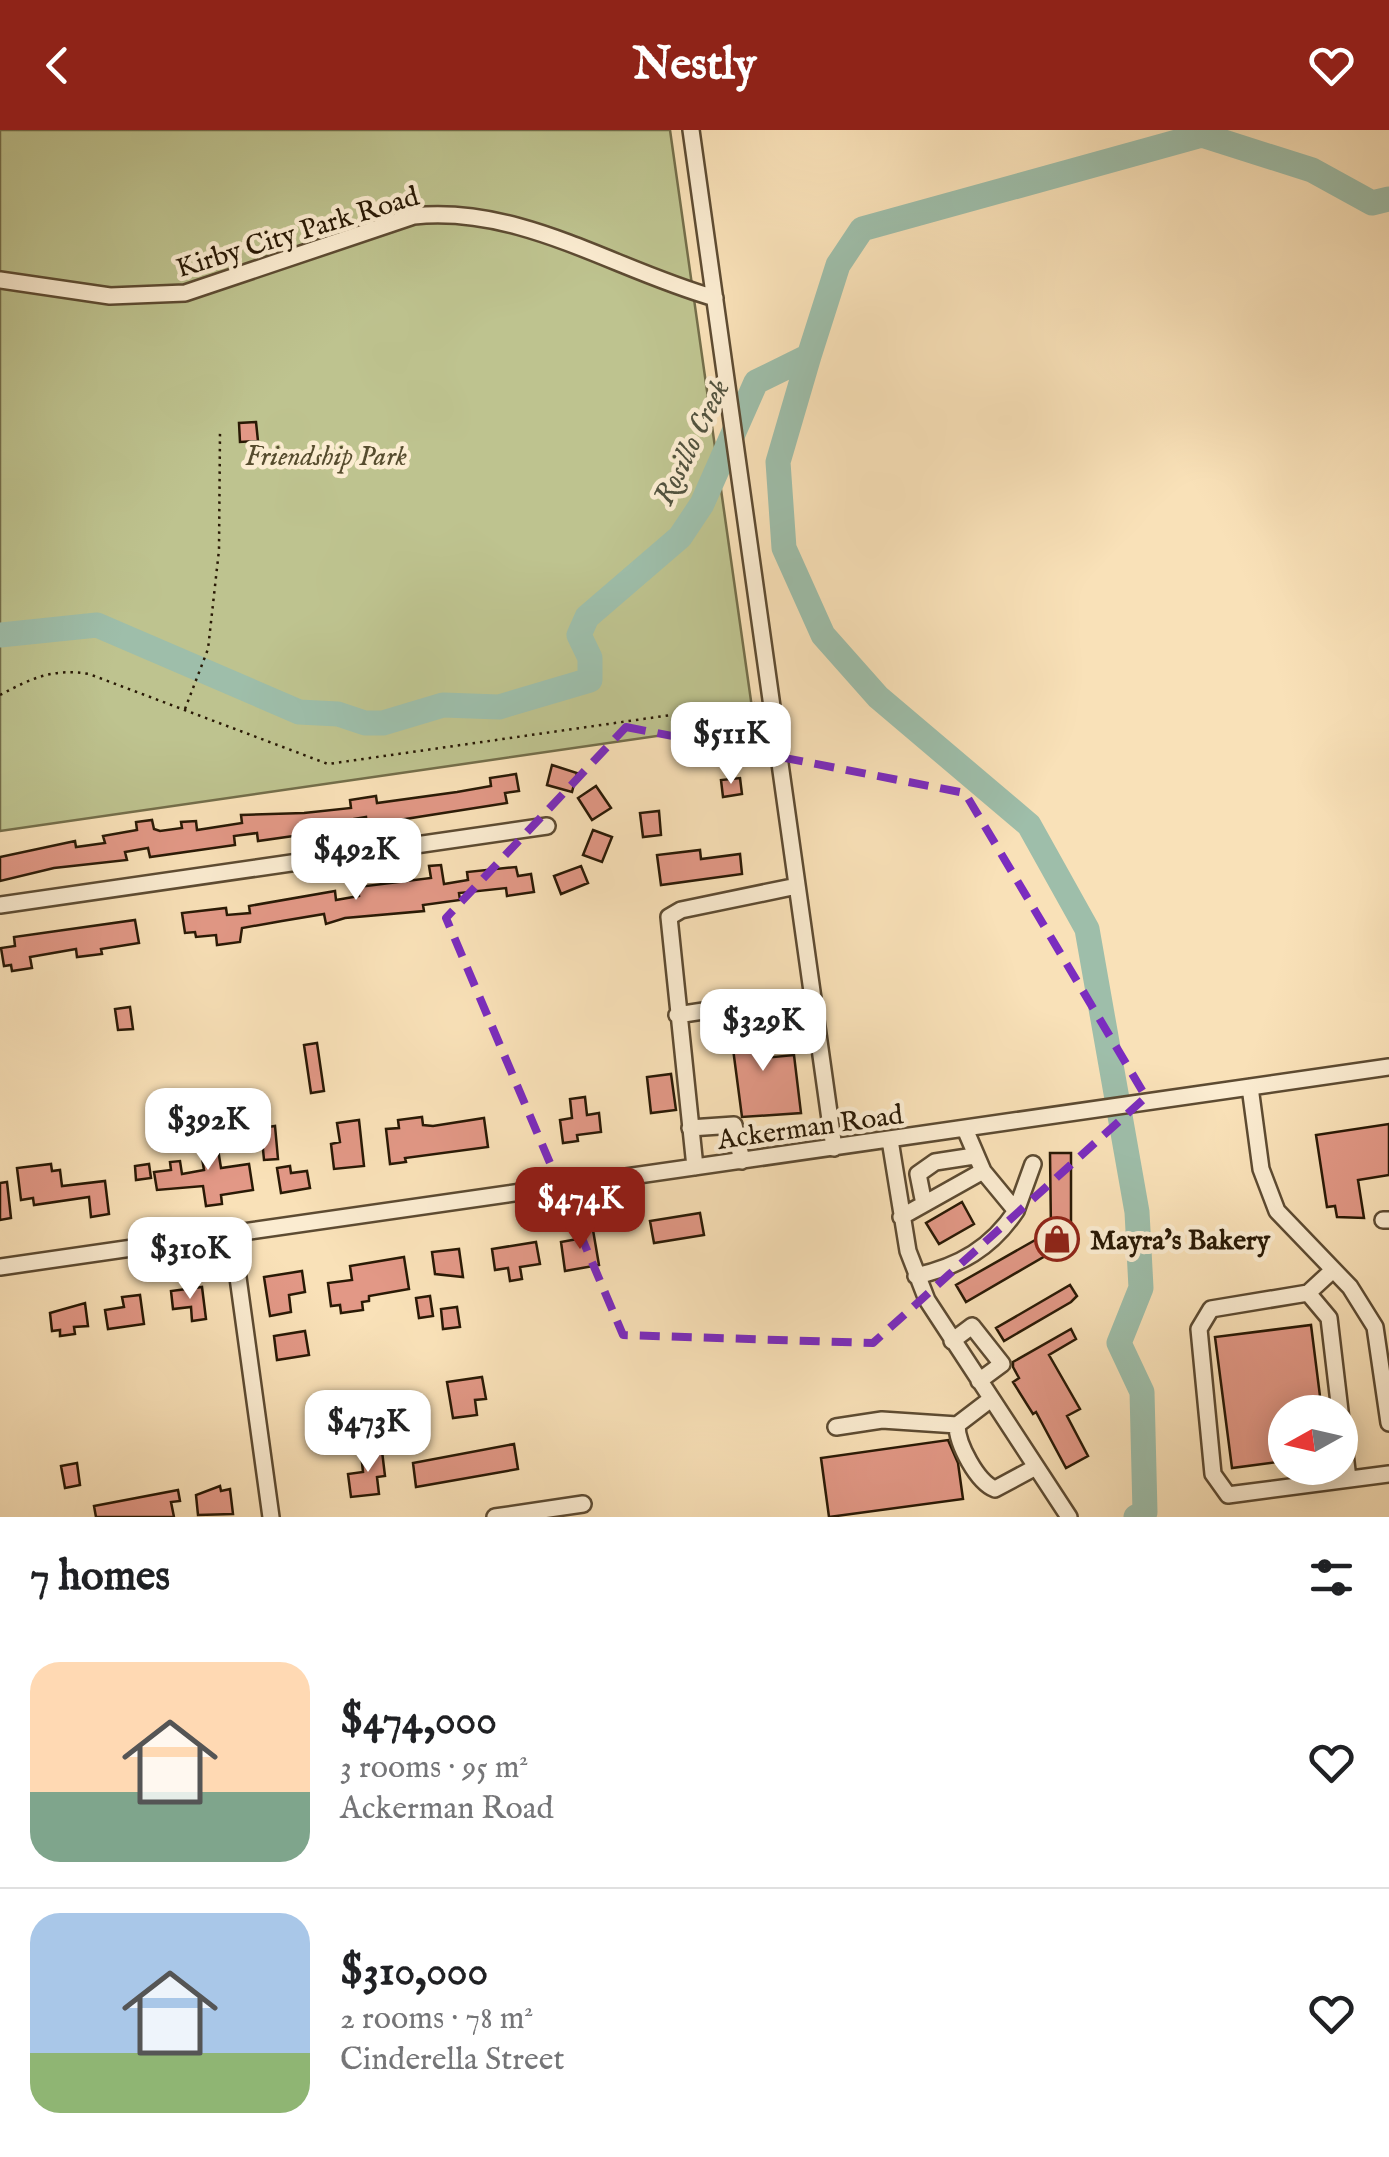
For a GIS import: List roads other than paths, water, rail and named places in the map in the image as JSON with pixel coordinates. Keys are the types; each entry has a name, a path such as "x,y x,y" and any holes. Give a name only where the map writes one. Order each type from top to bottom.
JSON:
{"street":[{"path":"690,130 834,1148"},
{"name":"Kirby City Park Road","path":"0,280 110,296 185,293 414,216 446,214 476,215 546,236 715,298"},
{"path":"0,905 547,826"},
{"path":"695,1168 669,918 680,910 797,886"},
{"path":"677,1015 756,1003 814,1001"},
{"name":"Ackerman Road","path":"0,1268 1389,1067"},
{"path":"1250,1087 1268,1192 1292,1230 1366,1307 1375,1327 1389,1423"},
{"path":"690,1128 734,1125 742,1161"},
{"path":"966,1129 983,1171 1016,1211"},
{"path":"890,1140 901,1217 916,1276 952,1341 1067,1514"},
{"path":"924,1204 918,1174 935,1162 974,1156"},
{"path":"916,1276 945,1269 997,1238 1016,1211 1033,1164"},
{"path":"901,1217 983,1171"},
{"path":"232,1234 270,1517"},
{"path":"1300,1485 1228,1494 1220,1490 1213,1474 1198,1330 1211,1309 1308,1294 1333,1270"},
{"path":"1308,1294 1329,1318 1338,1395"},
{"path":"952,1341 972,1326 1002,1364 979,1381"},
{"path":"836,1428 882,1420 957,1424 991,1399"},
{"path":"957,1424 958,1436 989,1488 1000,1488 1036,1467"},
{"path":"1358,1478 1389,1474"},
{"path":"496,1517 584,1504"}],"waterway":[{"name":"Rosillo Creek","path":"0,635 97,625 299,712 338,714 365,723 383,723 443,705 499,707 590,680 590,658 579,635 587,617 680,537 702,504 756,382 809,356 838,265 862,229 1202,135 1312,170 1372,203 1389,199"},
{"path":"809,356 778,462 784,548 823,635 878,697 1029,825 1087,929 1137,1212 1141,1288 1119,1343 1142,1392 1145,1512 1136,1517"}],"place":[{"name":"Mayra's Bakery","path":"1057,1239"}],"park label":[{"name":"Friendship Park","path":"326,455"}]}
